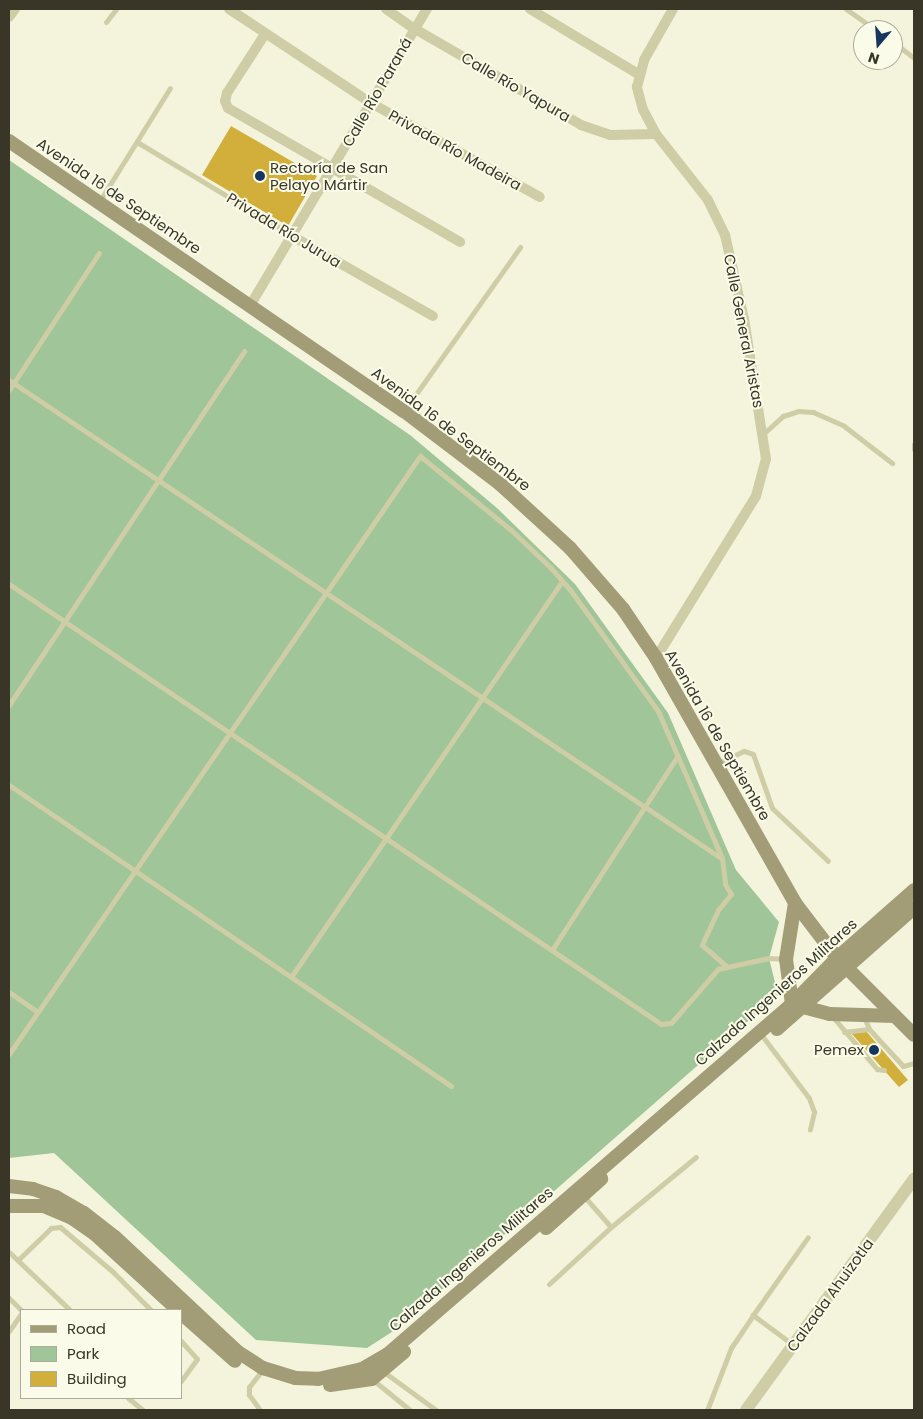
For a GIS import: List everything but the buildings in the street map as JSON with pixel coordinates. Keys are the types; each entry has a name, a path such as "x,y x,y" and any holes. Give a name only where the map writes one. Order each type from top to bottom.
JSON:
{"main road":[{"name":"Avenida 16 de Septiembre","path":"9,141 251,304 404,411 500,484 570,548 623,609 656,658 796,904 843,963 914,1035"},
{"name":"Calzada Ingenieros Militares","path":"182,1314 226,1354 260,1372 295,1378 318,1379 372,1371 798,1006 914,890"},
{"path":"796,904 786,959 798,1006 830,1014 895,1016"},
{"name":"Calzada Ingenieros Militares","path":"843,963 914,908"},
{"name":"Calzada Ingenieros Militares","path":"9,1186 32,1189 56,1197 84,1213 115,1237 260,1372"},
{"path":"9,1206 44,1206 72,1218 95,1234 177,1309"}],"street":[{"path":"9,17 15,9"},
{"name":"Privada Río Madeira","path":"228,9 371,103 540,197"},
{"name":"Calle Río Yapura","path":"386,9 414,29 581,125 610,135 656,134"},
{"name":"Calle Río Paraná","path":"251,304 427,9"},
{"path":"530,9 638,74 673,9"},
{"path":"265,34 227,93 225,101 228,108 238,116 460,242"},
{"name":"Calle General Aristas","path":"638,74 640,101 656,134 708,200 725,235 744,319 763,434 765,471 756,496 656,658"},
{"name":"Privada Río Jurua","path":"292,236 433,316"},
{"name":"Calzada Ahuizotla","path":"746,1410 914,1180"}],"lane":[{"path":"106,22 116,9"},
{"path":"846,9 862,20"},
{"path":"903,50 914,58"},
{"path":"99,202 170,88"},
{"name":"Privada Río Jurua","path":"137,142 292,236"},
{"path":"404,411 520,247"},
{"path":"9,390 11,382 99,253"},
{"path":"9,705 244,351"},
{"path":"11,382 722,858"},
{"path":"763,434 783,416 798,411 813,412 844,426 892,463"},
{"path":"914,444 914,449"},
{"path":"9,1054 420,456 511,530 562,581 658,711 722,858 724,884 731,894 718,910 702,945 726,966"},
{"path":"291,977 562,581"},
{"path":"9,584 552,950 666,1024 671,1023 711,975 726,966 769,958 786,959"},
{"path":"716,764 744,751 752,754 772,808 828,862"},
{"path":"552,950 677,757"},
{"path":"9,786 452,1086"},
{"path":"9,992 38,1012"},
{"path":"830,1014 877,1069 884,1070"},
{"path":"864,1016 869,1030 900,1066 914,1063"},
{"path":"844,1032 869,1030"},
{"path":"762,1035 809,1098 814,1112 810,1130"},
{"path":"549,1284 611,1227 696,1157"},
{"path":"580,1192 611,1227"},
{"path":"18,1260 51,1228 60,1228 113,1272 150,1309"},
{"path":"707,1410 731,1348 808,1237"},
{"path":"9,1252 69,1309"},
{"path":"9,1298 20,1309"},
{"path":"9,1331 20,1315"},
{"path":"753,1315 794,1345"},
{"path":"182,1342 197,1359 182,1380"},
{"path":"372,1371 410,1410"},
{"path":"372,1371 436,1410"},
{"path":"260,1372 249,1387 249,1395 260,1410"},
{"path":"129,1399 143,1410"}],"green space":[{"path":"9,160 410,435 497,508 575,584 668,713 736,870 779,922 769,958 778,995 398,1328 367,1348 256,1340 54,1153 9,1158"}],"place":[{"name":"Rectoría de San Pelayo Mártir","path":"260,176"},
{"name":"Pemex","path":"874,1050"}]}
